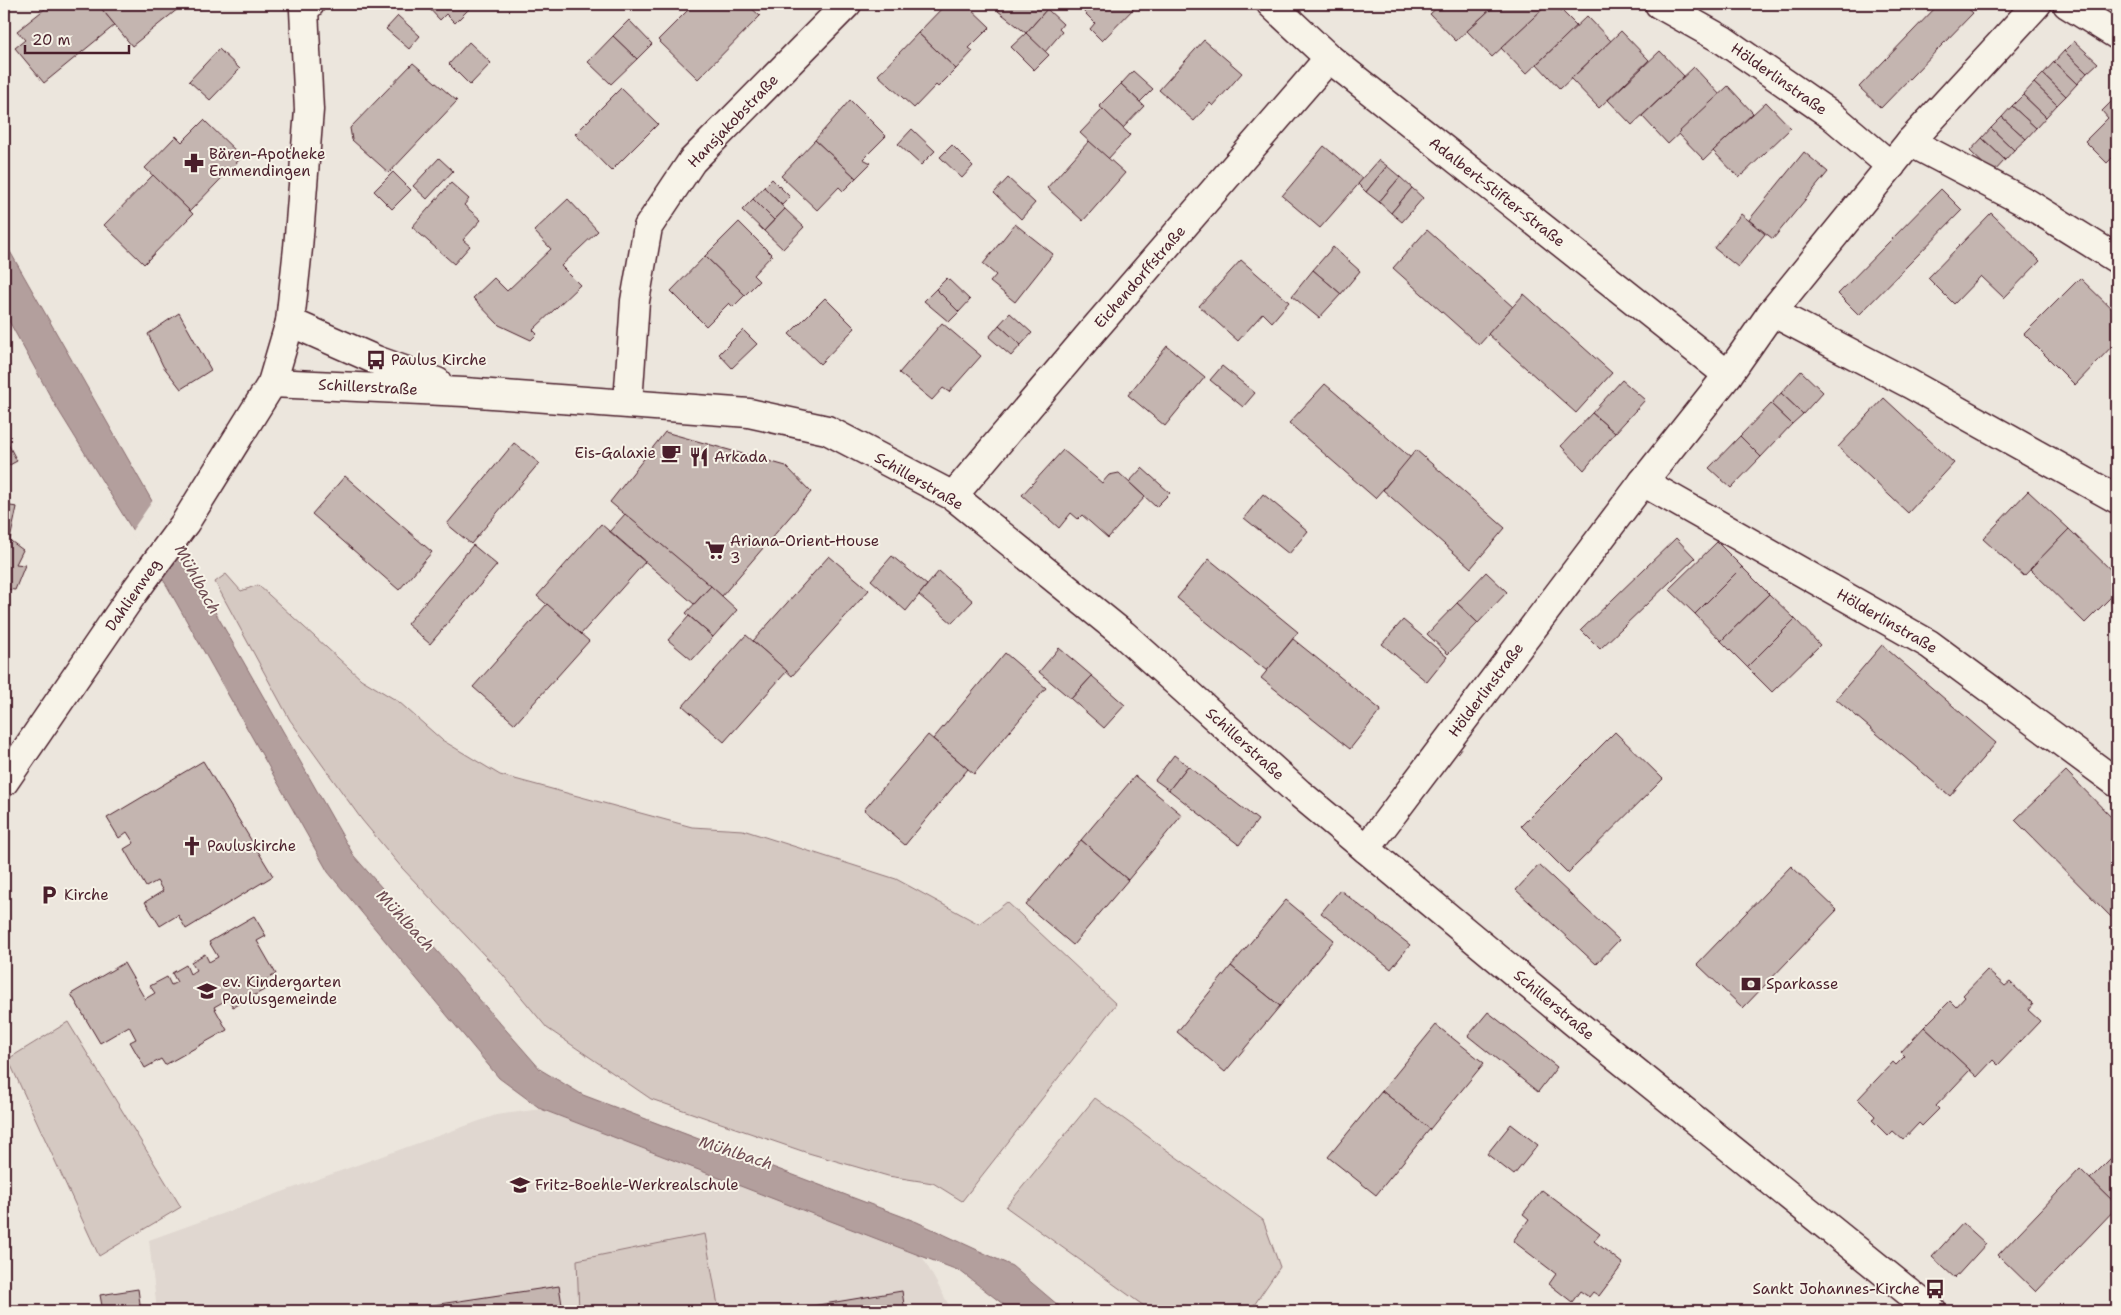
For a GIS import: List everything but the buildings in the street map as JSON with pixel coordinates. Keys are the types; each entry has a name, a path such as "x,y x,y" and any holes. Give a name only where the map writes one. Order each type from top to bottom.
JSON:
{"street":[{"name":"Hansjakobstraße","path":"628,403 635,301 648,227 692,161 847,4"},
{"name":"Adalbert-Stifter-Straße","path":"1271,4 1329,58 1728,376"},
{"name":"Hölderlinstraße","path":"1659,4 1723,40 1831,115 1891,166"},
{"name":"Hölderlinstraße","path":"1366,849 1643,482 1728,376 1772,312 1910,142 2037,4"},
{"path":"2067,4 2117,35"},
{"name":"Dahlienweg","path":"4,782 150,569 185,522 272,383 290,322 309,110 301,6"},
{"name":"Eichendorffstraße","path":"953,496 1329,58"},
{"path":"1910,142 2027,203 2117,259"},
{"path":"1772,312 1910,384 2117,499"},
{"name":"Schillerstraße","path":"290,322 376,360 464,392"},
{"name":"Schillerstraße","path":"272,383 464,392 749,412 827,430 953,496 1123,634 1299,793 1366,849 1620,1060 1932,1311"},
{"name":"Hölderlinstraße","path":"1643,482 1929,644 2117,783"}],"shaded area":[{"path":"226,574 241,591 258,585 361,679 399,702 442,740 500,775 692,827 743,830 896,879 979,924 1007,902 1116,1004 962,1201 933,1183 888,1176 805,1152 651,1099 547,1028 503,975 402,868 362,820 290,720 215,582"},
{"path":"68,1022 181,1207 99,1256 8,1059"},
{"path":"1095,1098 1263,1220 1280,1267 1250,1311 1151,1311 1006,1207"},
{"name":"Fritz-Boehle-Werkrealschule","path":"541,1109 922,1256 952,1311 157,1311 149,1240 496,1115"},
{"path":"705,1234 719,1311 579,1311 577,1260"}],"water":[{"name":"Mühlbach","path":"4,241 354,856 541,1070 583,1095 917,1222 1012,1266 1065,1311 1012,1311 960,1271 541,1109 499,1078 328,872 167,586 54,403 4,312"}],"pier":[{"path":"153,500 183,554 158,576 131,532"}],"place":[{"name":"Bären-Apotheke Emmendingen","path":"194,163"},
{"name":"Paulus Kirche","path":"376,360"},
{"name":"Eis-Galaxie","path":"671,453"},
{"name":"Arkada","path":"699,457"},
{"name":"Ariana-Orient-House 3","path":"715,550"},
{"name":"Pauluskirche","path":"192,846"},
{"name":"Kirche","path":"49,895"},
{"name":"Sparkasse","path":"1751,984"},
{"name":"ev. Kindergarten Paulusgemeinde","path":"207,991"},
{"name":"Fritz-Boehle-Werkrealschule","path":"520,1185"},
{"name":"Sankt Johannes-Kirche","path":"1935,1289"}]}
